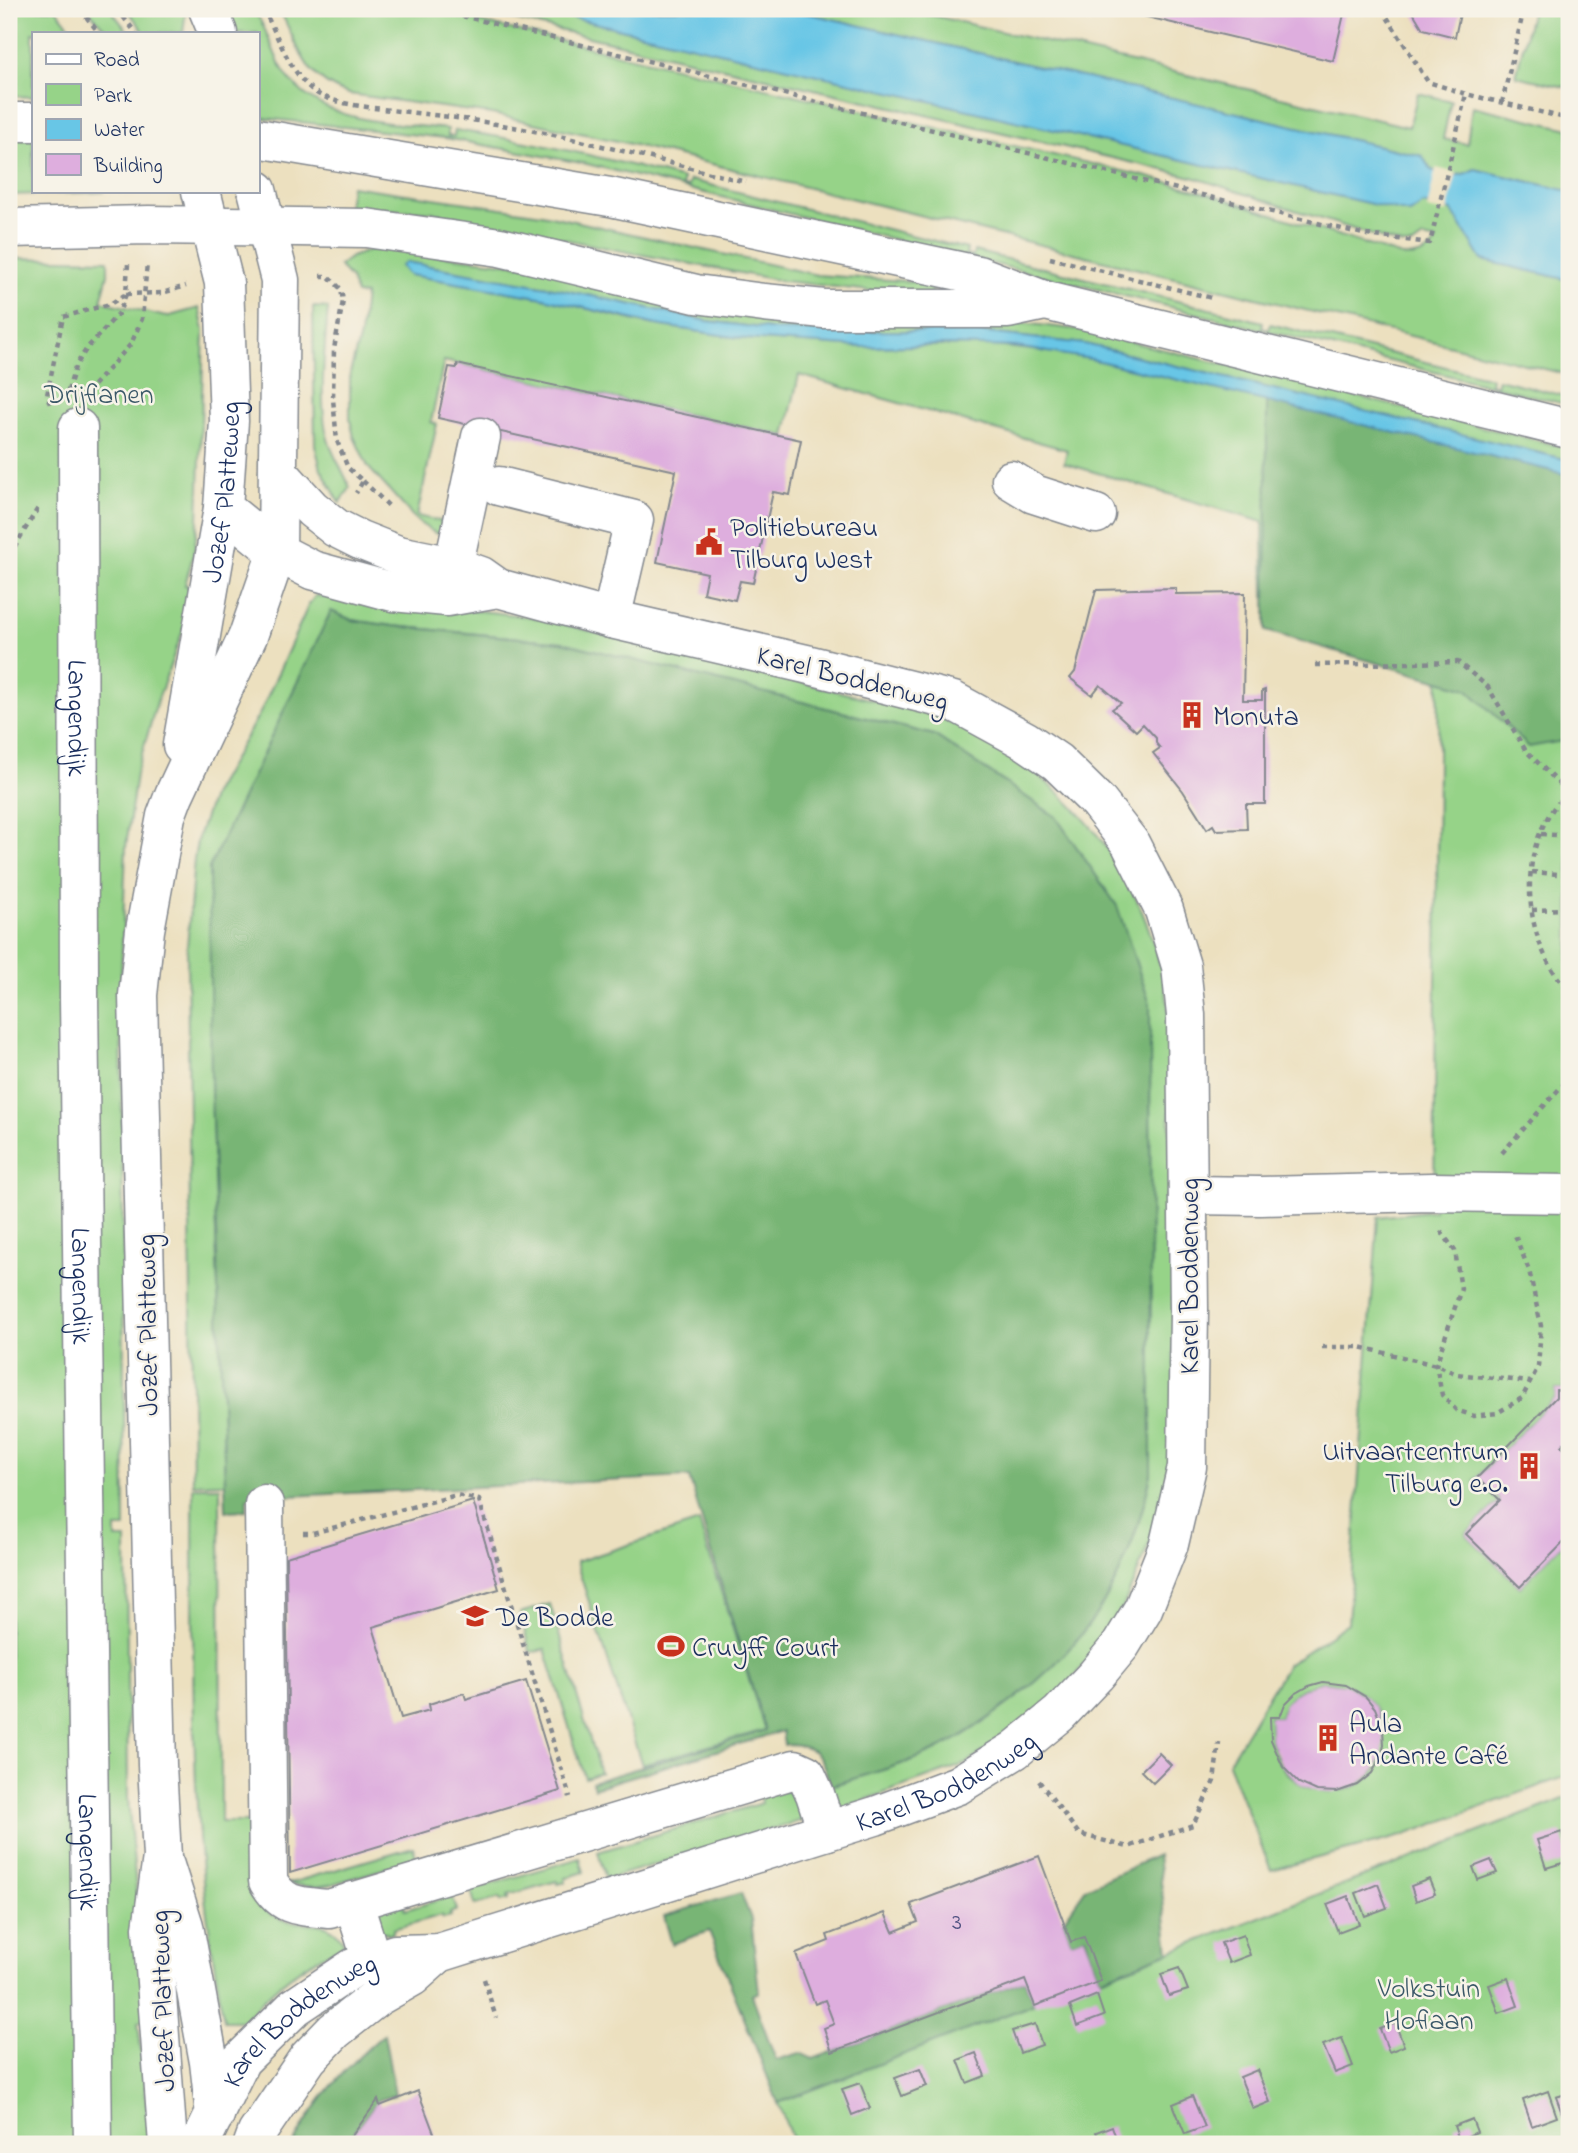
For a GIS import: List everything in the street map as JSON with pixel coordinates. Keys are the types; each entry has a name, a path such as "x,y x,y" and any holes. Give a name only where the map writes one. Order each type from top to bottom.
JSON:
{"street":[{"path":"194,32 200,9"},
{"path":"208,9 218,32"},
{"path":"9,122 32,122"},
{"path":"259,138 610,197 978,275 1046,301 1569,429"},
{"name":"Jozef Platteweg","path":"168,2144 152,1928 162,1857 157,1765 138,995 148,917 166,816 248,636 277,552 280,280 258,192"},
{"path":"9,228 149,225 205,209 267,228 366,228 500,247 696,294 776,304 824,309 1008,309 1046,301"},
{"name":"Jozef Platteweg","path":"174,795 223,508 229,421 224,283 205,209"},
{"name":"Langendijk","path":"78,428 79,998 93,2144"},
{"path":"450,581 481,437"},
{"name":"Karel Boddenweg","path":"211,2134 241,2060 295,2007 354,1968 379,1976 412,1977 439,1953 875,1816 958,1785 1015,1750 1059,1714 1096,1675 1121,1645 1143,1609 1169,1544 1187,1467 1189,1310 1186,1015 1181,966 1164,910 1130,843 1098,802 1057,762 1026,741 953,701 611,619 498,588 450,581 336,527 312,509 278,472"},
{"path":"1011,480 1034,494 1096,514"},
{"path":"499,486 635,520 611,619"},
{"name":"Karel Boddenweg","path":"223,508 277,552 312,570 394,592 450,581"},
{"path":"1188,1195 1569,1194"},
{"path":"264,1519 268,1881 276,1895 295,1906 329,1909 794,1769 806,1774 827,1831"},
{"name":"Jozef Platteweg","path":"162,1857 184,1926 209,2062 211,2134"},
{"path":"353,1901 379,1976"},
{"name":"Karel Boddenweg","path":"253,2144 257,2133 308,2058 379,1976"}],"path":[{"path":"80,9 98,32"},
{"path":"117,9 135,32"},
{"path":"433,9 1367,235 1430,243 1466,94"},
{"path":"1382,9 1428,82 1569,119"},
{"path":"1502,103 1524,9"},
{"path":"78,428 91,388 131,344 142,319 149,225"},
{"path":"280,280 328,276 341,289 343,301 334,349 333,399 337,441 348,468 363,481 336,527"},
{"path":"78,428 68,405 68,388 75,367 87,348 119,313 126,294"},
{"path":"1315,665 1458,662 1488,687 1526,751 1568,796 1554,808 1536,845 1528,895 1537,935 1556,977 1569,991"},
{"path":"1541,834 1569,836"},
{"path":"1532,872 1569,875"},
{"path":"1532,910 1569,909"},
{"path":"1401,1193 1434,1221 1455,1251 1461,1289 1436,1366 1442,1395 1457,1410 1474,1416 1497,1413 1522,1398 1538,1367 1541,1326 1529,1270 1483,1193 1569,1078"},
{"path":"1322,1347 1360,1347 1457,1374 1530,1382"},
{"path":"264,1519 313,1533 457,1495 479,1500 582,1833"},
{"path":"1015,1750 1079,1834 1128,1847 1194,1825 1214,1781 1219,1744"}],"green space":[{"path":"9,9 56,9 74,32 32,32 32,97 9,96"},
{"path":"87,9 110,9 128,32 108,32"},
{"path":"127,9 186,9 183,32 144,32"},
{"path":"224,9 253,9 287,76 302,92 320,104 361,118 448,129 448,136 454,136 455,130 512,139 598,157 683,179 682,186 688,187 690,180 967,249 966,255 973,257 974,251 1263,322 1262,328 1268,330 1270,324 1491,378 1490,384 1496,386 1498,379 1569,397 1569,405 587,164 445,138 263,118 259,116 259,32 226,32"},
{"path":"279,9 424,9 1144,176 1207,193 1405,257 1423,254 1437,241 1423,238 1413,245 1402,245 1196,178 468,9 535,9 1410,213 1423,204 1452,211 1483,260 1569,280 1569,375 622,142 492,114 349,94 333,88 312,71"},
{"path":"789,9 905,9 1409,127 1418,93 1451,101 1443,139 1467,144 1472,106 1569,129 1569,191 1475,169 1458,175 1431,170 1422,156"},
{"path":"1532,9 1569,9 1569,88 1516,76"},
{"path":"32,138 32,192 104,192 9,195 9,139"},
{"path":"351,186 542,214 817,275 933,283 932,298 783,281 431,212 348,207"},
{"path":"376,248 1082,330 1569,448 1569,460 1085,344 979,332 777,330 708,321 559,289 406,262 406,273 410,275 544,298 644,323 746,339 862,347 985,345 1051,352 1267,401 1272,599 1264,597 1263,522 1064,463 1067,450 799,375 785,436 444,361 431,422 437,424 417,516 449,523 447,535 435,533 418,522 368,467 354,437 350,420 350,373 360,336 365,295 356,294 351,279 339,266 351,257"},
{"name":"Drijflanen","path":"9,258 108,260 108,274 101,301 166,317 199,308 204,331 198,521 194,552 185,585 198,589 157,702 136,774 126,847 121,981 125,1528 116,1528 116,1539 126,1539 128,1799 148,2021 138,2022 151,2144 9,2144"},
{"path":"313,307 328,308 323,409 330,446 350,488 340,503 321,469 315,445"},
{"path":"1267,401 1569,475 1569,740 1529,747 1467,689 1266,631"},
{"path":"325,590 390,608 481,611 533,617 935,715 981,737 1022,763 1059,793 1091,827 1118,864 1140,906 1156,952 1168,1002 1175,1422 1163,1510 1117,1622 1062,1692 968,1763 837,1810 830,1786 923,1756 965,1734 1008,1704 1063,1656 1085,1630 1119,1574 1132,1543 1151,1474 1150,1004 1056,817 934,735 562,642 393,626 352,620 331,611 277,728 211,1091 225,1483 193,1484 187,948 194,859 198,837 213,794 261,711 309,604 316,595 322,597"},
{"path":"331,611 352,620 393,626 562,642 934,735 1056,817 1117,906 1150,1004 1151,1474 1132,1543 1119,1574 1085,1630 1063,1656 1008,1704 946,1745 910,1761 830,1786 817,1754 804,1747 784,1745 782,1731 594,1788 592,1782 765,1730 689,1477 247,1498 247,1510 226,1511 211,1091 209,868"},
{"path":"1439,645 1569,667 1569,1344 1566,1348 1569,1353 1562,1361 1565,1390 1556,1390 1556,1397 1475,1480 1479,1479 1500,1500 1466,1534 1520,1587 1569,1537 1569,1775 1402,1836 1271,1870 1228,1763 1287,1665 1348,1623 1378,1217 1434,1210","holes":["1331,1683 1352,1688 1369,1701 1381,1724 1382,1743 1380,1762 1370,1776 1355,1786 1336,1791 1316,1790 1298,1782 1282,1767 1272,1744 1270,1717 1280,1717 1282,1710 1296,1693 1316,1684"]},
{"path":"193,1487 220,1487 221,1822 250,1822 250,1894 260,1905 281,1919 325,1926 333,1930 345,1945 316,1959 290,1977 266,1997 244,2021 224,2021 202,1872 194,1739"},
{"name":"Cruyff Court","path":"699,1522 765,1730 642,1765 576,1562"},
{"path":"550,1604 600,1773 585,1778 545,1649 530,1652 520,1613"},
{"path":"758,1788 789,1792 803,1820 606,1879 598,1852 762,1803"},
{"name":"Volkstuin Hoflaan","path":"1569,1797 1569,2144 794,2144 778,2103 1100,1981"},
{"path":"413,1847 417,1859 329,1885 314,1887 287,1884"},
{"path":"1158,1855 1169,1952 1100,1979 1085,1937 1071,1942 1063,1921 1086,1888"},
{"path":"580,1858 584,1872 565,1878 566,1882 558,1884 557,1881 508,1895 509,1899 501,1901 500,1898 475,1905 471,1890"},
{"path":"741,1893 751,1919 759,1992 752,1995 776,2060 800,2053 813,2059 1025,1980 1034,2004 778,2103 709,1931 672,1944 664,1916"},
{"path":"400,1895 405,1910 452,1896 457,1910 450,1913 451,1916 443,1918 442,1915 393,1929 393,1933 388,1935 386,1932 376,1934 377,1911"},
{"path":"384,2034 395,2095 378,2100 345,2144 293,2144 333,2084"}],"water":[{"path":"535,9 789,9 1422,156 1431,170 1458,175 1475,169 1569,191 1569,280 1482,260 1452,211 1423,204 1410,213"},
{"path":"406,262 559,289 708,321 777,330 979,332 1085,344 1569,460 1569,475 1091,359 1016,347 862,347 746,339 656,325 544,298 410,275 401,266"}],"pier":[{"path":"1436,168 1457,173 1447,213 1427,209"}],"building":[{"path":"1113,9 1340,9 1345,10 1333,61"},
{"path":"1411,9 1461,9 1455,37 1423,29"},
{"path":"457,364 801,440 790,495 773,492 753,583 740,581 735,600 703,593 707,573 657,562 676,471 438,418 449,367 457,368"},
{"name":"Monuta","path":"1176,588 1176,594 1245,593 1243,700 1262,700 1262,691 1265,690 1265,804 1246,804 1247,829 1216,830 1213,825 1207,829 1183,791 1153,753 1160,748 1156,738 1143,724 1136,731 1112,709 1121,703 1100,685 1092,695 1070,678 1075,672 1096,590"},
{"name":"Uitvaartcentrum Tilburg e.o.","path":"1569,1353 1569,1438 1561,1446 1569,1453 1569,1537 1520,1587 1466,1534 1500,1500 1477,1478 1556,1397 1556,1390 1565,1390 1562,1362"},
{"path":"473,1501 499,1589 373,1627 401,1718 430,1710 429,1704 464,1693 466,1699 526,1681 560,1791 290,1873 286,1557"},
{"name":"Aula Andante Café","path":"1323,1682 1346,1685 1366,1697 1375,1708 1383,1729 1382,1755 1372,1773 1357,1785 1337,1792 1317,1791 1299,1783 1283,1767 1271,1740 1270,1717 1280,1717 1285,1704 1295,1694"},
{"path":"1159,1753 1171,1765 1153,1783 1141,1771"},
{"path":"1562,1832 1569,1861 1546,1868 1537,1840"},
{"path":"1039,1856 1071,1942 1084,1937 1101,1981 1035,2006 1025,1980 832,2052 824,2028 834,2024 825,2000 815,2004 796,1954 829,1941 827,1935 885,1913 893,1932 918,1922 911,1904"},
{"path":"1491,1860 1497,1873 1478,1880 1473,1867"},
{"path":"1429,1879 1435,1894 1416,1901 1411,1886"},
{"path":"1378,1884 1387,1908 1365,1916 1356,1893"},
{"path":"1348,1896 1359,1924 1338,1932 1327,1904"},
{"path":"1243,1935 1250,1955 1229,1963 1221,1943"},
{"path":"1179,1968 1188,1990 1169,1996 1161,1974"},
{"path":"1508,1978 1518,2006 1499,2013 1489,1985"},
{"path":"1097,1995 1104,2016 1077,2026 1070,2006"},
{"path":"1395,2023 1404,2046 1389,2052 1380,2029"},
{"path":"1035,2024 1042,2045 1020,2053 1012,2031"},
{"path":"1342,2038 1353,2066 1335,2073 1323,2045"},
{"path":"976,2053 985,2076 967,2083 958,2060"},
{"path":"920,2069 927,2086 902,2096 895,2078"},
{"path":"1257,2070 1270,2102 1253,2109 1240,2077"},
{"path":"860,2083 870,2108 852,2115 842,2089"},
{"path":"418,2091 438,2144 346,2144 378,2100 380,2106"},
{"path":"1548,2091 1557,2117 1532,2126 1523,2100"},
{"path":"1569,2093 1569,2113 1563,2116 1556,2097"},
{"path":"1192,2096 1205,2127 1185,2134 1173,2104"},
{"path":"1472,2119 1477,2132 1459,2140 1454,2126"},
{"path":"1112,2126 1118,2144 1101,2144 1096,2132"}],"place":[{"name":"Politiebureau Tilburg West","path":"709,542"},
{"name":"Monuta","path":"1192,715"},
{"name":"Uitvaartcentrum Tilburg e.o.","path":"1529,1466"},
{"name":"De Bodde","path":"475,1616"},
{"name":"Cruyff Court","path":"671,1646"},
{"name":"Aula Andante Café","path":"1328,1738"}]}
